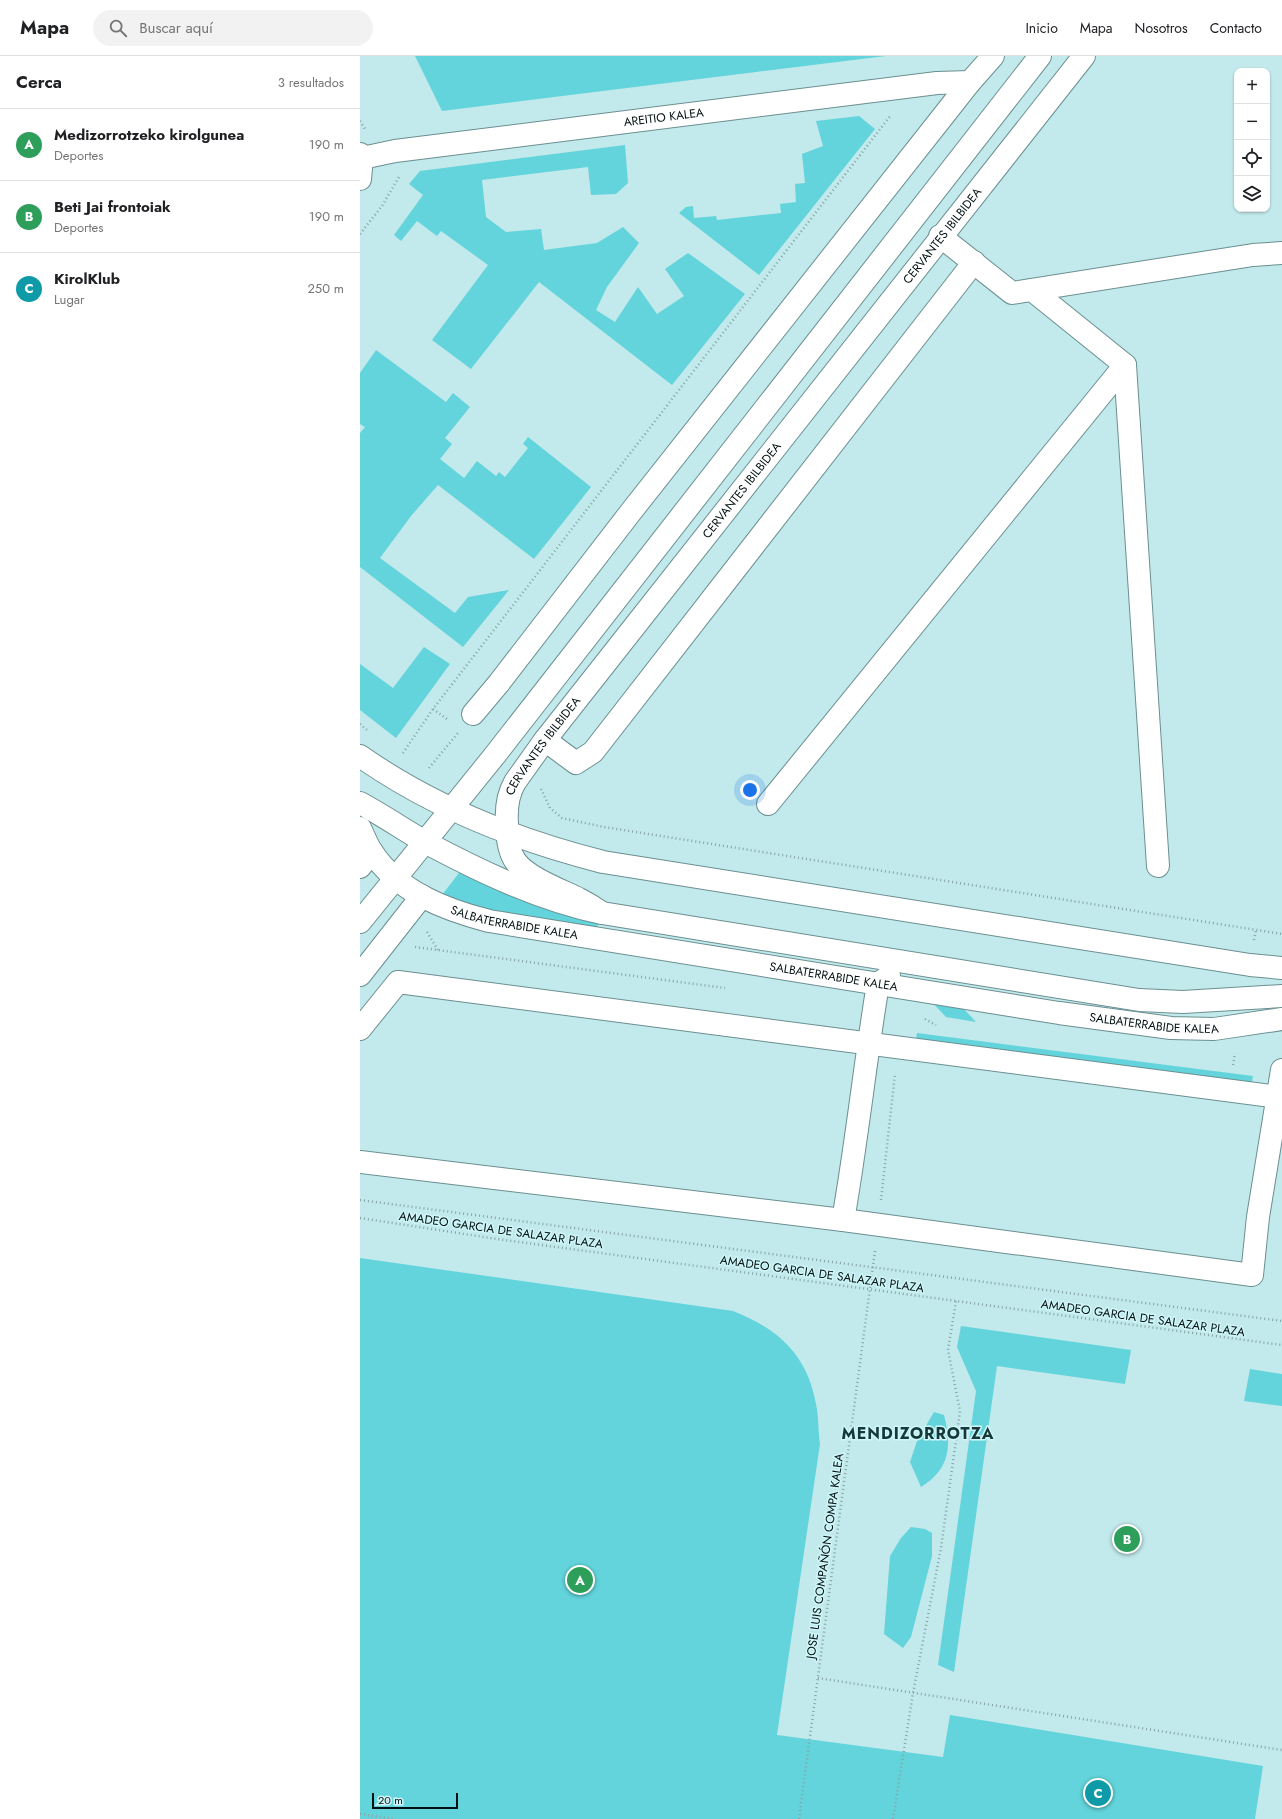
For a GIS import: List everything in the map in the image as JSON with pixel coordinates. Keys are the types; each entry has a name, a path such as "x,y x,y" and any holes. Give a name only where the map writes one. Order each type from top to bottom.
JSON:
{"street":[{"path":"473,714 499,683 630,513 970,82 993,56"},
{"path":"360,922 451,810 1040,56"},
{"name":"CERVANTES IBILBIDEA","path":"602,913 519,866 511,852 507,834 506,818 511,790 519,774 940,236 1084,56"},
{"name":"AREITIO KALEA","path":"361,164 395,151 937,83 970,82"},
{"path":"940,236 1012,293 1253,255 1282,253"},
{"path":"545,740 576,763 593,752 974,262"},
{"path":"1032,290 1125,365 1158,866"},
{"path":"768,804 1125,365"},
{"path":"360,756 398,782 451,810 507,834 554,850 603,862 1242,964 1282,968"},
{"name":"SALBATERRABIDE KALEA","path":"360,803 425,841 530,892 583,909 602,913 1139,1000 1189,1002 1282,996"},
{"name":"SALBATERRABIDE KALEA","path":"360,828 366,860 422,896 450,909 490,921 1051,1012 1171,1028 1214,1029 1282,1019"},
{"path":"360,975 422,896"},
{"path":"811,947 855,962 870,972 878,984"},
{"path":"843,1220 853,1164 868,1043 878,984 888,976 902,972 951,969"},
{"path":"360,1029 398,982 1278,1097"},
{"path":"360,1162 843,1220 1252,1275 1258,1217 1282,1070"}],"path":[{"path":"397,751 403,753 438,703 894,111"},
{"path":"360,724 371,732"},
{"path":"542,790 550,808 562,818 604,828 1282,934"},
{"name":"JOSE LUIS COMPAÑÓN COMPA KALEA","path":"799,1819 874,1267 898,1047"},
{"path":"360,1200 1282,1321"},
{"name":"AMADEO GARCIA DE SALAZAR PLAZA","path":"360,1218 505,1240 1282,1345"},
{"path":"893,1819 913,1693 941,1548 960,1411 948,1350 956,1301"},
{"path":"818,1678 1282,1750"},
{"path":"360,1814 394,1819"}],"shaded area":[{"path":"415,56 886,56 442,111"},
{"path":"859,116 875,129 759,275 679,213 686,207 693,206 694,218 716,216 717,220 781,213 780,204 796,202 795,184 805,183 802,154 823,146 816,121"},
{"path":"625,145 628,183 616,194 591,195 588,167 482,180 486,217 506,232 541,229 544,250 597,243 623,227 639,243 607,287 596,310 615,322 638,287 657,314 684,296 665,269 688,253 745,294 672,385 539,282 471,369 432,340 488,265 441,231 437,236 417,221 401,241 394,235 423,195 409,184 420,171"},
{"path":"376,350 446,402 453,393 470,407 445,438 452,444 440,459 464,478 477,461 496,476 499,472 505,477 528,448 523,444 528,437 591,487 534,559 438,485 411,516 380,558 455,613 468,597 509,590 463,647 360,567 360,433 365,427 360,424 360,373"},
{"path":"424,647 450,664 396,738 360,710 360,664 393,688"},
{"path":"462,869 598,923 597,929 496,914 442,895"},
{"path":"930,1000 960,1005 976,1022 946,1017"},
{"path":"917,1033 1253,1076 1252,1082 916,1040"},
{"name":"MENDIZORROTZA","path":"360,1258 733,1311 764,1326 777,1335 798,1357 812,1386 817,1409 820,1444 777,1735 943,1757 950,1715 1263,1766 1255,1819 360,1819"},
{"path":"961,1326 1131,1350 1125,1384 997,1366 954,1672 938,1665 976,1391 957,1347"},
{"path":"1250,1369 1282,1374 1282,1406 1244,1401"},
{"path":"934,1412 944,1415 948,1437 948,1447 943,1464 938,1473 921,1487 910,1462 917,1441"},
{"path":"911,1527 925,1529 932,1533 932,1556 911,1637 903,1648 884,1634 890,1556 901,1538"}],"place":[{"name":"Beti Jai frontoiak","path":"1127,1539"},
{"name":"Medizorrotzeko kirolgunea","path":"580,1580"},
{"name":"KirolKlub","path":"1098,1793"}],"district":[{"name":"MENDIZORROTZA","path":"918,1433"}]}
